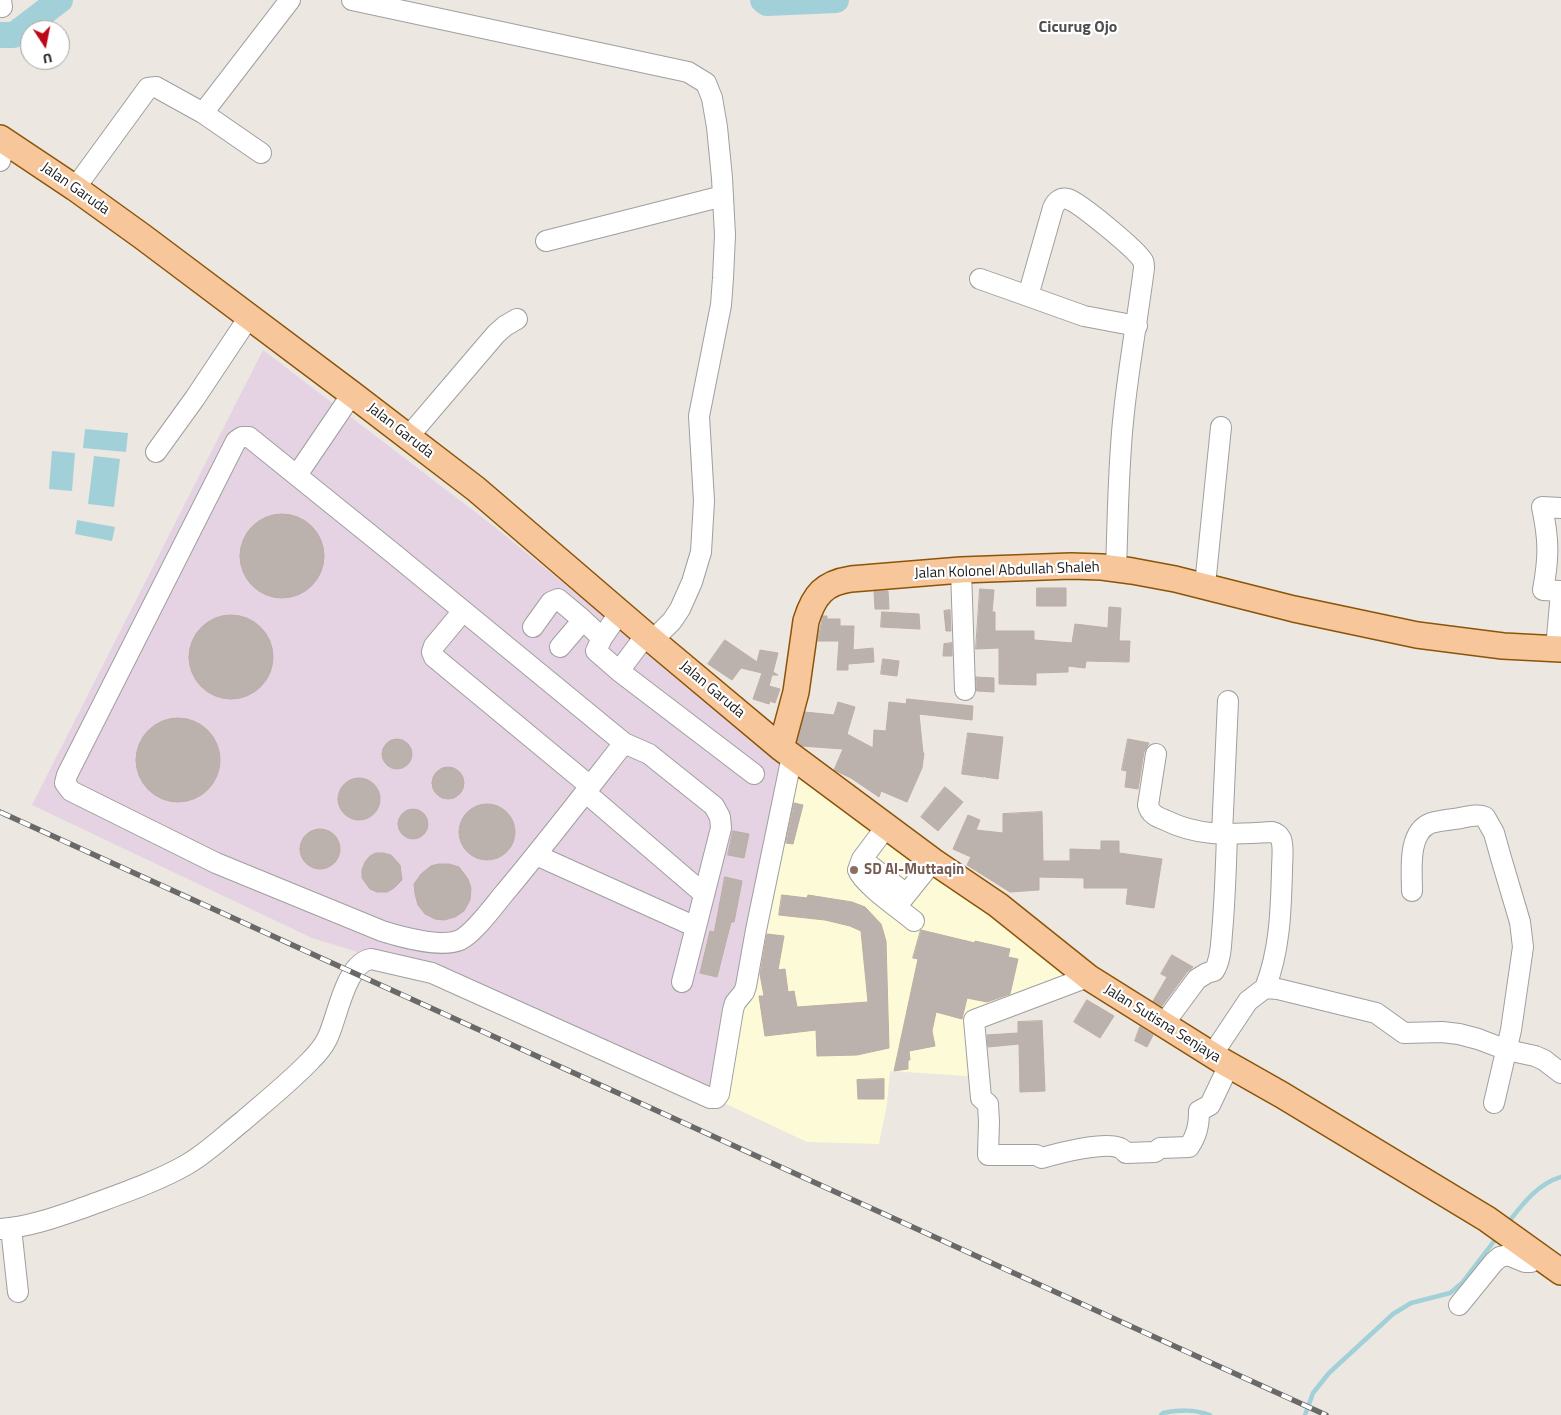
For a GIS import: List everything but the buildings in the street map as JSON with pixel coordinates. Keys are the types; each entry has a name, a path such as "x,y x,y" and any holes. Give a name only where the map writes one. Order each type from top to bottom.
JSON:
{"main road":[{"name":"Jalan Garuda","path":"2,147 74,188 352,394 476,489 649,638 786,752"},
{"name":"Jalan Kolonel Abdullah Shaleh","path":"786,752 806,621 819,594 829,586 844,580 961,570 1071,566 1116,569 1205,585 1294,609 1418,635 1504,646 1558,649"},
{"name":"Jalan Sutisna Senjaya","path":"786,752 933,861 998,905 1088,977 1163,1025 1487,1218 1561,1272"}],"street":[{"path":"203,113 290,0"},
{"path":"352,0 688,72 709,91 716,127 725,235 721,305 699,416 704,501 700,552 692,582 680,609 672,621 649,638 619,671"},
{"path":"74,188 148,88 156,87 203,113 261,154"},
{"path":"546,241 722,196"},
{"path":"1028,296 1055,204 1062,199 1069,199 1090,213 1143,261 1144,268 1127,386 1122,437 1116,569"},
{"path":"980,280 1084,316 1137,326"},
{"path":"156,452 249,317"},
{"path":"408,437 496,334 517,319"},
{"path":"297,475 352,394"},
{"path":"1205,585 1221,426"},
{"path":"624,743 536,855 466,936 455,941 442,942 404,936 382,930 216,863 79,795 66,786 65,779 236,441 242,437 249,437 624,743 649,754 711,802 717,809 721,828 682,982"},
{"path":"1558,649 1561,592 1543,590 1548,562 1548,536 1542,507 1561,508"},
{"path":"961,570 966,690"},
{"path":"533,627 554,600 558,599 602,638"},
{"path":"463,611 434,646 432,652 434,657 588,789 704,894"},
{"path":"620,612 602,638 596,651 619,671 754,774"},
{"path":"560,647 583,620"},
{"path":"1163,1025 1200,976 1214,971 1217,966 1224,910 1228,701"},
{"path":"18,1292 5,1229 47,1221 101,1201 178,1169 210,1150 320,1050 329,1034 343,990 358,966 366,960 371,959 432,973 710,1098 716,1098 720,1094 734,1006 746,986 786,752"},
{"path":"1088,977 974,1020 981,1098 988,1104 988,1155 1036,1154 1042,1158 1064,1152 1107,1146 1121,1148 1126,1153 1155,1152 1160,1148 1189,1147 1196,1136 1199,1121 1198,1111 1210,1104 1221,1060 1240,1010 1265,988 1270,976 1277,942 1282,842 1279,836 1272,832 1225,834 1186,830 1163,820 1151,812 1148,804 1156,754"},
{"path":"1412,891 1413,845 1423,828 1429,824 1445,820 1475,816 1485,817 1494,834 1521,931 1522,954 1511,1030 1494,1103"},
{"path":"886,827 862,859 858,868 861,876 901,900 914,921"},
{"path":"536,855 696,927"},
{"path":"901,900 933,861"},
{"path":"1265,988 1288,990 1328,1002 1367,1010 1384,1018 1404,1033 1442,1032 1478,1039 1506,1050 1541,1058 1561,1073"},
{"path":"1459,1305 1500,1257 1512,1255 1525,1262 1531,1262 1529,1249"}],"shaded area":[{"path":"263,350 496,528 786,765 717,1094 371,956 312,938 32,805"},
{"name":"SD Al-Muttaqin","path":"795,763 1076,977 988,1016 967,1076 890,1071 887,1104 879,1144 807,1142 722,1102"}],"water":[{"path":"85,429 128,433 126,452 83,448"},
{"path":"52,451 75,453 72,491 49,489"},
{"path":"94,456 120,459 114,507 88,504"},
{"path":"77,520 115,527 112,541 75,534"}],"waterway":[{"path":"0,35 14,35 60,0"},
{"path":"763,0 767,3 836,0"},
{"path":"1507,1224 1537,1190 1552,1180 1561,1177"},
{"path":"1305,1415 1313,1393 1329,1373 1393,1314 1411,1303 1450,1293 1462,1283 1498,1236"},
{"path":"1161,1415 1175,1411 1198,1412 1210,1415"}],"railway":[{"path":"0,812 1326,1415"}],"place":[{"name":"SD Al-Muttaqin","path":"854,870"}],"district":[{"name":"Cicurug Ojo","path":"1078,28"}]}
